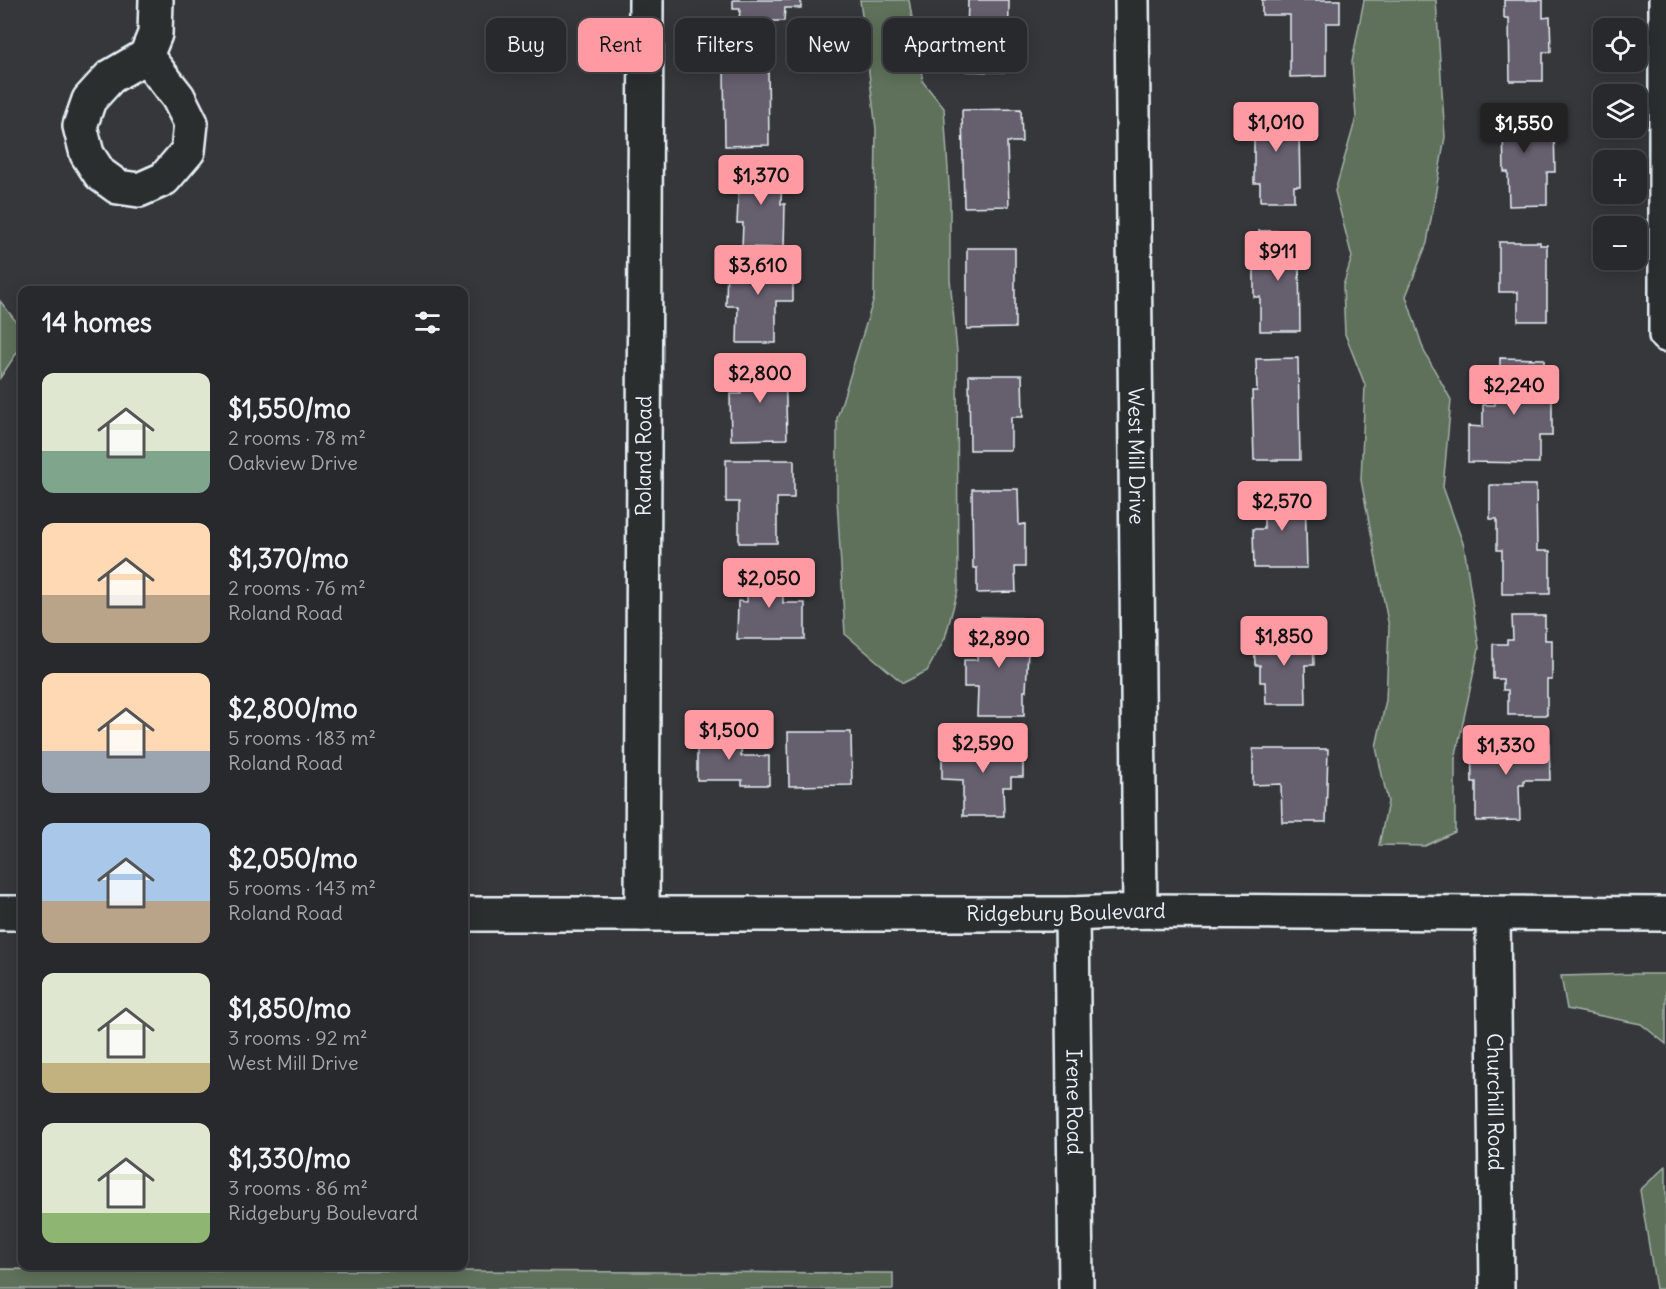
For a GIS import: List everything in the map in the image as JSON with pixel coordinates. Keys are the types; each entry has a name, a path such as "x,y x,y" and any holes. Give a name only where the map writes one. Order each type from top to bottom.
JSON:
{"street":[{"path":"146,56 155,34 156,0"},
{"name":"Roland Road","path":"642,914 645,0"},
{"name":"West Mill Drive","path":"1132,0 1140,911"},
{"path":"1665,0 1666,335"},
{"name":"Ridgebury Boulevard","path":"468,914 1072,914 1140,911 1666,914"},
{"path":"0,913 18,913"},
{"name":"Irene Road","path":"1072,914 1076,1289"},
{"name":"Churchill Road","path":"1493,914 1497,1289"}],"green space":[{"path":"860,0 909,0 912,18 883,18 883,72 921,72 923,82 944,108 950,201 950,279 957,352 958,590 945,638 927,671 903,683 845,634 837,499 837,418 874,298 876,129 869,72 871,72 871,18 862,18"},
{"path":"1364,0 1436,0 1445,137 1427,243 1406,296 1424,351 1451,400 1443,487 1464,546 1479,648 1455,759 1455,832 1425,846 1379,845 1388,802 1376,747 1386,700 1389,627 1361,480 1365,385 1345,334 1343,286 1352,257 1335,191 1356,118 1352,62"},
{"path":"0,301 18,324 18,351 0,378"},
{"path":"1666,974 1666,1044 1641,1024 1567,1009 1561,976"},
{"path":"1666,1166 1666,1289 1656,1289 1640,1190"},
{"path":"0,1269 893,1273 893,1289 0,1289"}],"building":[{"path":"733,0 801,0 801,8 785,8 784,21 775,21 775,18 739,18 740,9 733,9"},
{"path":"968,0 1009,0 1009,18 967,18"},
{"path":"1262,0 1340,0 1340,23 1326,23 1326,76 1290,77 1290,15 1262,15"},
{"path":"1504,0 1543,0 1543,18 1550,17 1551,52 1543,52 1543,81 1510,81 1509,18 1504,18"},
{"path":"724,72 768,72 769,145 725,146"},
{"path":"1524,103 1524,127 1554,126 1555,172 1547,172 1547,205 1509,206 1508,172 1504,172 1503,130 1489,130 1488,104"},
{"path":"1254,106 1292,106 1292,135 1299,134 1300,186 1294,186 1294,201 1260,201 1260,183 1254,183"},
{"path":"1021,109 1022,142 1007,142 1009,206 964,207 962,110"},
{"path":"740,163 782,165 781,204 785,204 784,248 742,247 743,223 737,223"},
{"path":"1259,231 1295,231 1295,257 1299,257 1300,331 1260,331 1260,297 1254,297 1254,257 1259,257"},
{"path":"1499,242 1540,242 1540,245 1547,245 1547,321 1518,321 1518,292 1499,292"},
{"path":"967,248 1015,248 1015,328 967,329"},
{"path":"727,260 793,261 793,301 776,301 776,343 737,343 738,306 726,306"},
{"path":"1298,358 1300,460 1254,460 1252,391 1257,391 1256,359"},
{"path":"1500,358 1544,359 1544,397 1552,397 1552,436 1539,436 1539,463 1468,462 1468,426 1483,427 1483,405 1495,405 1496,392 1500,392"},
{"path":"785,365 787,439 731,440 730,394 741,394 740,366"},
{"path":"969,375 1022,375 1023,417 1011,417 1011,450 970,450"},
{"path":"726,460 794,460 794,498 777,498 777,543 739,543 739,502 726,502"},
{"path":"1490,485 1536,485 1537,551 1550,551 1550,594 1502,594 1502,550 1497,550 1497,519 1490,519"},
{"path":"972,489 1018,489 1019,525 1025,524 1025,567 1015,567 1016,592 977,593 977,568 973,568"},
{"path":"1264,492 1305,492 1307,568 1254,568 1253,529 1264,529"},
{"path":"748,567 783,567 783,603 805,603 805,639 737,639 738,601 747,602"},
{"path":"1512,616 1545,616 1545,640 1552,640 1552,680 1547,680 1547,715 1508,715 1508,690 1503,690 1503,679 1493,679 1493,644 1507,644 1507,640 1513,640"},
{"path":"981,617 1021,618 1021,650 1028,650 1024,716 977,716 978,687 964,687 964,660 977,660 977,652 981,652"},
{"path":"1313,635 1314,665 1305,665 1306,704 1266,704 1265,682 1260,682 1260,665 1255,665 1254,636"},
{"path":"788,732 851,732 852,785 789,786"},
{"path":"697,734 742,734 741,756 769,756 769,785 742,785 742,780 697,780"},
{"path":"959,743 1023,744 1023,777 1011,777 1011,787 1003,787 1004,816 963,816 963,780 942,779 942,745 959,745"},
{"path":"1471,743 1549,743 1550,780 1524,780 1524,785 1519,785 1520,820 1476,821 1476,782 1472,782"},
{"path":"1253,749 1328,749 1326,822 1282,822 1281,784 1253,785"}]}
